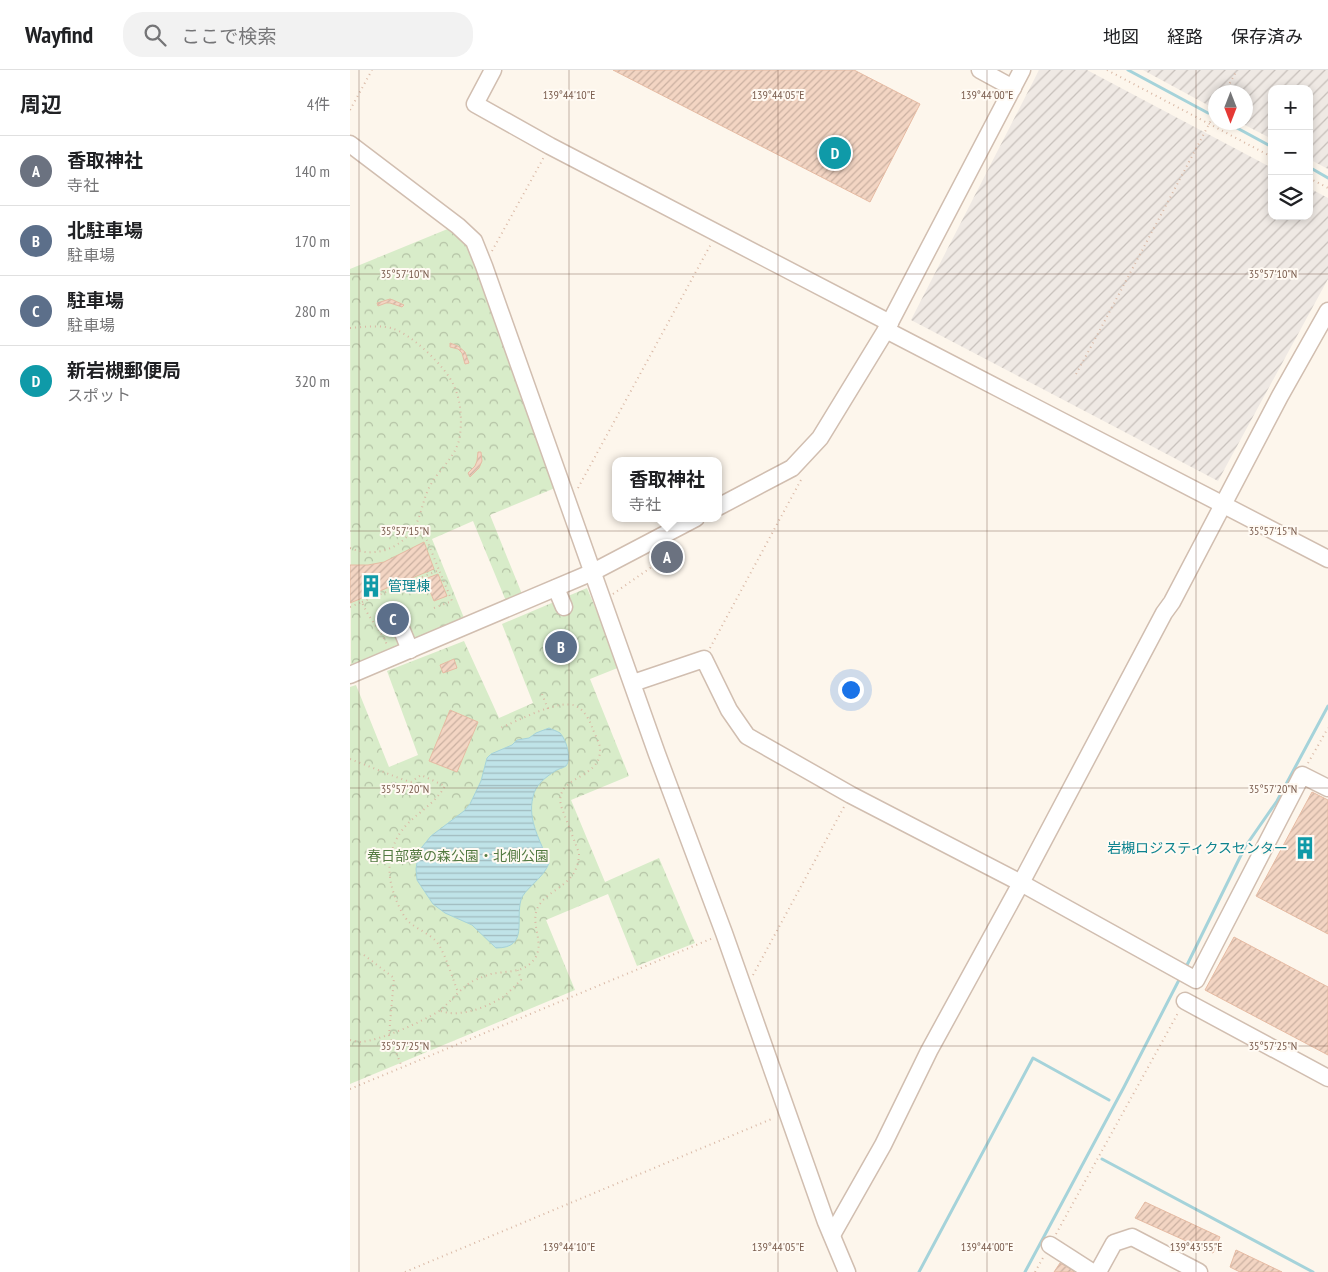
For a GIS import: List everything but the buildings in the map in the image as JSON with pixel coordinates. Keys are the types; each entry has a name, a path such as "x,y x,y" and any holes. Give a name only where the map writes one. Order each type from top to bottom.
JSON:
{"street":[{"path":"493,70 475,104 550,146 1328,559"},
{"path":"980,70 1013,88"},
{"path":"722,505 792,468 820,438 888,326 1022,70"},
{"path":"350,144 458,226 474,241 657,754 724,933 826,1222 847,1272"},
{"path":"832,1235 883,1145 929,1051 1021,883 1280,396 1328,311"},
{"path":"350,675 593,572 688,522"},
{"path":"556,588 564,607"},
{"path":"401,628 410,650"},
{"path":"633,683 704,659 729,710 747,736 850,795 1021,883 1196,980 1302,775 1328,788"},
{"path":"1185,1001 1328,1078"},
{"path":"1098,1272 1114,1243 1132,1237 1198,1272"},
{"path":"1050,1245 1092,1272"}],"path":[{"path":"350,110 372,70"},
{"path":"1107,70 1208,123"},
{"path":"1229,85 1237,70"},
{"path":"1076,374 1208,126"},
{"path":"1220,130 1268,155"},
{"path":"484,266 550,146"},
{"path":"1313,180 1328,188"},
{"path":"568,506 717,233"},
{"path":"350,328 375,326 401,331 424,349 444,370 454,386 461,412 460,437 449,461 427,491 414,528 404,541 380,552 365,553 350,548"},
{"path":"704,659 805,472"},
{"path":"414,528 426,538 452,601 434,608"},
{"path":"603,601 663,560"},
{"path":"350,607 439,570"},
{"path":"362,602 366,614 384,638 392,657"},
{"path":"542,694 548,709"},
{"path":"350,1040 361,1042 388,1035 440,1010 472,982 490,974 518,970 532,962 539,950 540,942 536,926 537,910 542,902 567,882 579,859 579,853 561,806 561,792 564,787 597,764 600,747 588,717 576,706 560,705 500,728"},
{"path":"1302,775 1328,728"},
{"path":"350,759 411,782 421,775 423,771"},
{"path":"421,775 445,786 438,798 401,831 394,843 389,876 391,889 407,920 438,944 458,993"},
{"path":"744,991 850,795"},
{"path":"350,1089 724,933"},
{"path":"364,955 394,978 388,1035 402,1067"},
{"path":"440,1010 455,1013 478,1008 503,996 521,980 518,970"},
{"path":"1035,1272 1185,1001"},
{"path":"405,1272 788,1112"}],"shaded area":[{"path":"1039,70 1087,70 1268,166 1268,220 1313,220 1313,190 1328,198 1328,279 1218,481 911,320"},
{"path":"1143,70 1328,70 1328,169 1313,161 1313,85 1268,85 1268,137 1253,129 1253,85 1208,85 1208,105"}],"green space":[{"path":"450,228 469,244 555,488 490,515 522,594 506,601 473,521 432,539 464,618 351,667 350,269"},
{"name":"春日部夢の森公園・北側公園","path":"587,588 620,667 590,679 629,776 571,800 605,882 659,858 695,943 637,966 608,894 546,920 575,990 350,1084 350,687 356,685 389,767 418,755 387,671 464,641 499,718 533,703 502,624"}],"water":[{"path":"549,728 559,732 562,736 568,749 568,763 541,782 533,797 533,822 549,863 543,874 521,900 517,938 506,947 496,948 472,925 445,913 433,904 417,880 418,856 422,847 431,836 464,811 470,804 481,781 487,758 491,754 512,745 517,740 529,738"}],"waterway":[{"path":"1128,70 1208,113"},
{"path":"1241,130 1268,145"},
{"path":"1313,169 1328,178"},
{"path":"1187,965 1245,847 1277,801 1328,706"},
{"path":"1025,1272 1181,976"},
{"path":"919,1272 1033,1058 1109,1100"},
{"path":"1102,1159 1313,1272"}],"place":[{"name":"新岩槻郵便局","path":"835,153"},
{"name":"香取神社","path":"667,557"},
{"name":"管理棟","path":"371,586"},
{"name":"駐車場","path":"393,619"},
{"name":"北駐車場","path":"561,647"},
{"name":"岩槻ロジスティクスセンター","path":"1305,848"}]}
